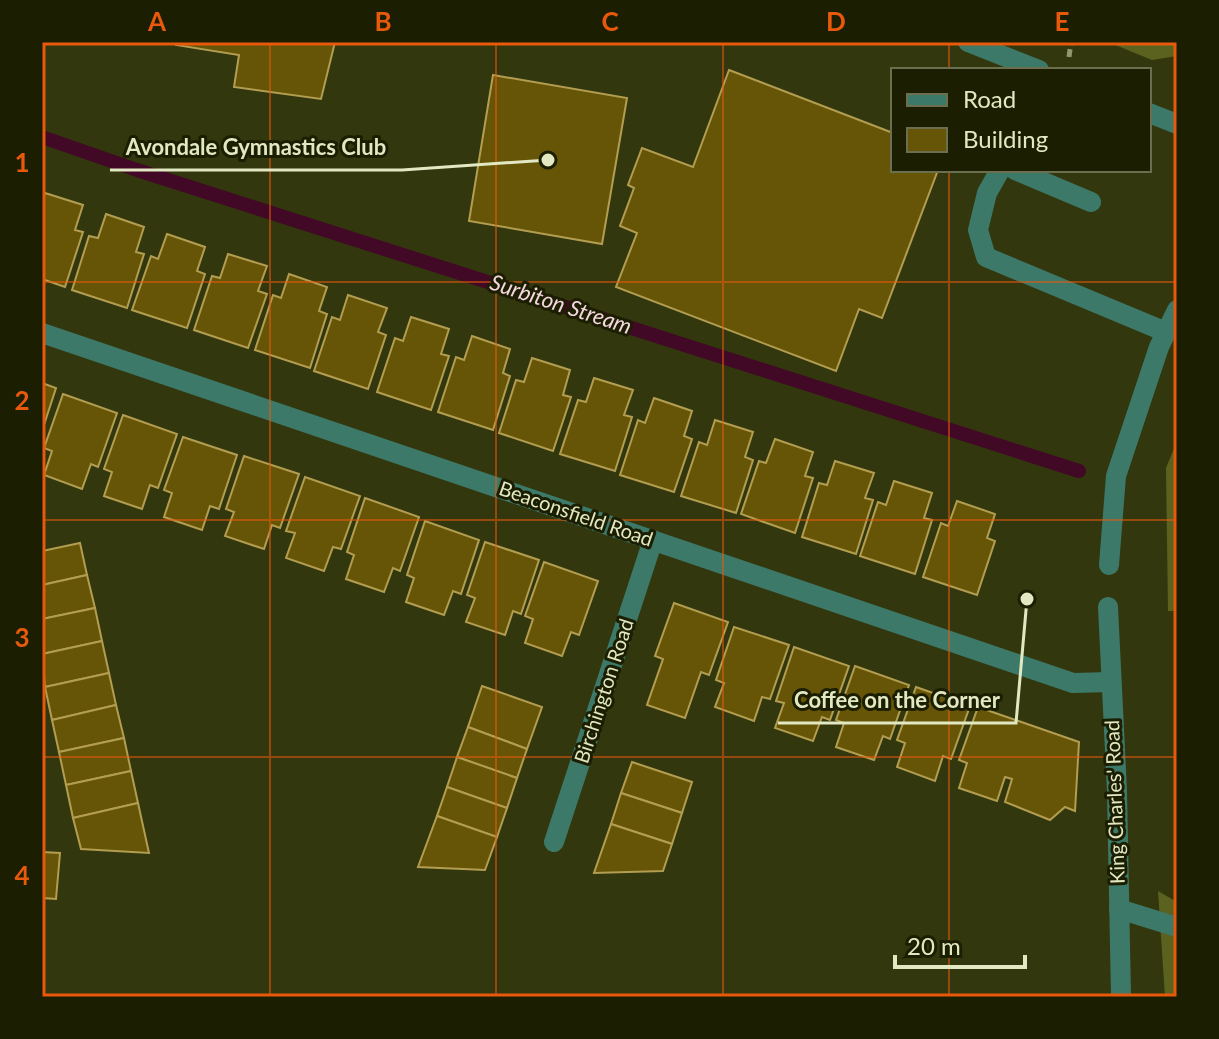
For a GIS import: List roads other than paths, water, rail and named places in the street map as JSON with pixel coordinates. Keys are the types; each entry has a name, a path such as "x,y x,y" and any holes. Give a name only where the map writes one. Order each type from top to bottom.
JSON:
{"street":[{"path":"968,42 1034,68"},
{"path":"1151,114 1177,124"},
{"path":"999,172 987,193 978,230 986,257 1166,332"},
{"path":"1020,172 1091,202"},
{"path":"1109,565 1116,476 1166,332 1177,310"},
{"name":"Beaconsfield Road","path":"42,333 1073,683 1111,682"},
{"name":"Birchington Road","path":"554,842 653,540"},
{"name":"King Charles' Road","path":"1108,607 1117,791 1121,997"},
{"path":"1119,909 1177,927"}],"waterway":[{"name":"Surbiton Stream","path":"42,137 1079,471"}],"place":[{"name":"Avondale Gymnastics Club","path":"548,160"},
{"name":"Coffee on the Corner","path":"1027,599"}]}
